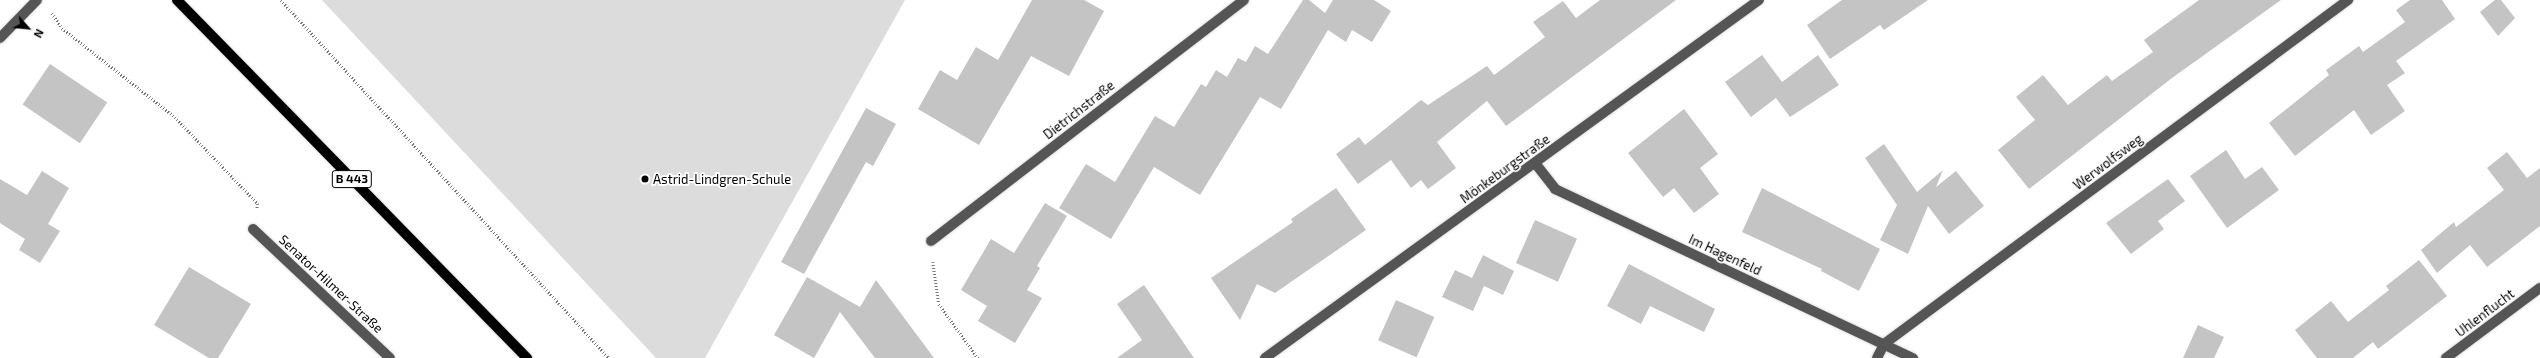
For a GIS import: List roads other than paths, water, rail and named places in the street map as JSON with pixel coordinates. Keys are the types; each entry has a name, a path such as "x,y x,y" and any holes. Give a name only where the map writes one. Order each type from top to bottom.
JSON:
{"main road":[{"name":"B 443","path":"177,0 527,358"}],"street":[{"path":"0,38 37,0"},
{"name":"Dietrichstraße","path":"930,241 1244,0"},
{"name":"Mönkeburgstraße","path":"1265,358 1759,0"},
{"name":"Werwolfsweg","path":"1884,344 2348,0"},
{"name":"Im Hagenfeld","path":"1535,163 1555,189 1913,358"},
{"name":"Senator-Hilmer-Straße","path":"254,229 390,358"},
{"name":"Uhlenflucht","path":"2446,358 2540,288"},
{"path":"1877,358 1884,344"}],"place":[{"name":"Astrid-Lindgren-Schule","path":"645,179"}]}
